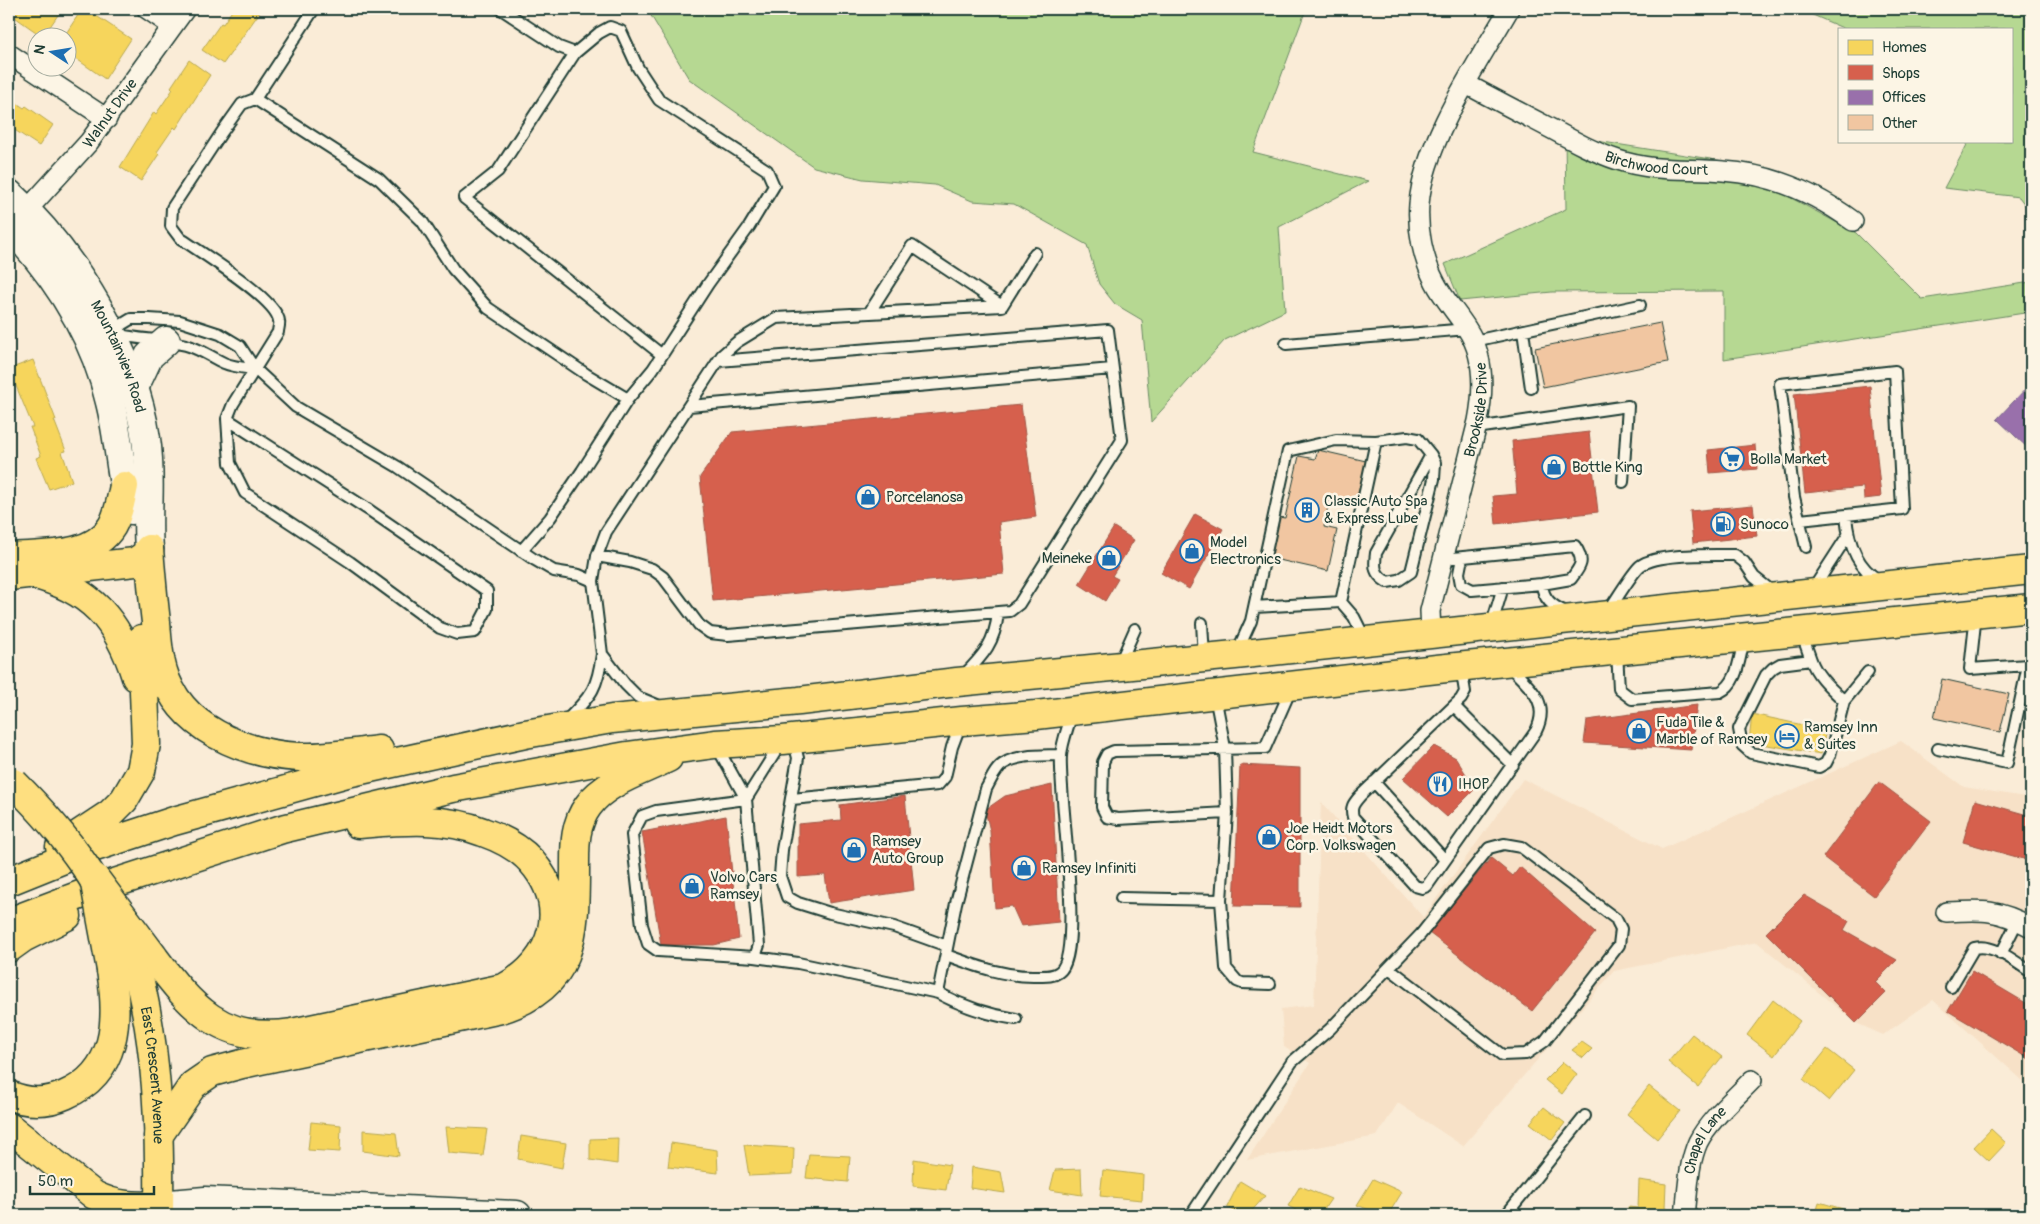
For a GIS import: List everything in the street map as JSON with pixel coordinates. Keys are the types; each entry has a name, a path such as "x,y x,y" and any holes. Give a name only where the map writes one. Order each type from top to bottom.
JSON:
{"main road":[{"name":"Mountainview Road","path":"13,218 74,268 100,336 134,388 143,420 148,459 147,514 142,556"},
{"name":"Mountainview Road","path":"100,336 98,359 111,403 124,486 142,556"},
{"path":"134,388 149,356 166,341"},
{"path":"9,557 68,552 93,544 101,539 112,525 124,486"},
{"path":"20,575 142,556"},
{"path":"9,880 102,821 124,800 133,787 144,763 146,744 142,556"},
{"path":"142,556 159,656 167,684 188,713 209,730 223,738 236,744 267,752 301,757 347,754 525,734"},
{"path":"9,880 86,850 174,821 347,773 525,734 612,719 2031,570"},
{"path":"20,575 57,581 77,590 94,603 109,619 127,652 144,705"},
{"path":"9,922 168,865 282,829 453,788 627,756 715,744 788,740 1073,711 1461,666 2031,608"},
{"path":"158,1136 193,1085 212,1072 501,1009 528,999 538,992 559,968 571,940 574,915 575,842 581,817 597,795 610,786 686,749"},
{"path":"11,778 55,826 94,877 133,962 186,999 207,1017 234,1030 264,1036 279,1035 504,988 516,982 536,964 544,954 550,941 553,927 552,900 548,886 540,873 530,860 515,848 481,831 448,823 410,820 282,829"},
{"path":"9,948 40,930 168,865"},
{"path":"9,1096 23,1100 50,1100 73,1092 95,1075 109,1050 112,1039 115,1004 133,962 94,877"},
{"name":"East Crescent Avenue","path":"133,962 142,987 152,1041 158,1097 159,1210"},
{"path":"9,1127 86,1189 103,1199 128,1206 159,1210 205,1201 297,1210 518,1215"},
{"path":"54,1163 90,1215"}],"street":[{"path":"147,9 172,26"},
{"name":"Walnut Drive","path":"13,218 73,161 107,119 185,9"},
{"name":"Brookside Drive","path":"1431,633 1430,611 1482,401 1482,372 1471,335 1435,282 1424,254 1418,226 1419,203 1425,172 1435,143 1509,9"},
{"path":"9,54 107,119"},
{"name":"Birchwood Court","path":"1466,84 1588,148 1619,160 1652,168 1685,171 1723,171 1756,176 1783,183 1813,196 1852,221"},
{"path":"1946,912 1989,910 2025,924"},
{"name":"Chapel Lane","path":"1685,1215 1692,1166 1698,1144 1705,1131 1752,1080"}],"lane":[{"path":"227,419 369,510 487,591 487,609 475,632 457,634 440,628 350,562 245,493 230,463 227,419 234,404 278,332 280,320 272,306 258,292 180,238 171,226 172,208 242,104 255,99 314,9"},
{"path":"500,9 559,47 575,54"},
{"path":"521,551 550,518 628,399 653,369 708,284 750,227 774,186 767,170 659,100 638,68 620,31 610,28 599,32 575,54 498,171 464,198 662,355"},
{"path":"255,99 379,179 422,221 453,269 488,308 586,374 628,399"},
{"path":"869,313 912,246 1002,306"},
{"path":"1002,306 1035,254"},
{"path":"1286,344 1523,331 1640,305"},
{"path":"559,728 589,698 598,680 602,654 593,580 596,556 606,532 722,355 737,342 776,318 1002,306"},
{"path":"100,336 131,319 166,319 197,325 220,334 240,346 255,370 296,408 398,467 521,551 554,571 580,575 593,580"},
{"path":"596,556 630,562 652,569 663,577 699,625 710,633 728,636 1010,611 1019,604 1122,440 1108,330 718,361"},
{"path":"1523,331 1531,388"},
{"path":"100,336 166,341 202,350 226,364 255,370"},
{"path":"689,406 1112,369"},
{"path":"1800,520 1902,509 1895,372 1780,384 1794,497 1806,547"},
{"path":"1476,428 1628,406 1623,482"},
{"path":"1235,655 1251,621 1288,451 1336,440 1376,441 1407,437 1418,440 1431,455 1435,463 1434,479 1411,572 1399,580 1387,582 1379,577 1374,568 1376,553 1431,455"},
{"path":"1341,602 1376,441"},
{"path":"1846,516 1848,536 1863,566 1872,576 1889,585"},
{"path":"1810,594 1825,574 1848,536"},
{"path":"1443,560 1575,546 1580,554 1581,565 1571,579 1542,584 1472,590 1461,584 1459,572 1462,558"},
{"path":"1542,584 1543,593 1553,607 1593,616 1641,566 1657,559 1680,556 1735,555 1744,562 1754,576 1779,597"},
{"path":"1487,627 1494,617 1503,587"},
{"path":"1254,608 1341,602"},
{"path":"1341,602 1354,617 1365,640"},
{"path":"958,682 982,657 993,639 998,613"},
{"path":"1938,749 2007,763 2030,665 1970,669 1976,614"},
{"path":"1202,623 1204,658"},
{"path":"1118,666 1135,629"},
{"path":"1801,632 1811,660 1820,677 1844,701"},
{"path":"1617,650 1619,689 1632,699 1720,692 1728,688 1734,678 1744,637"},
{"path":"602,654 625,684 638,697 676,713"},
{"path":"1811,660 1780,664 1766,675 1739,729 1742,745 1751,752 1819,767 1826,763 1830,755 1844,701 1868,672"},
{"path":"1461,666 1465,692 1461,699 1374,782 1353,804 1351,811 1352,816 1415,886 1422,888 1427,886 1446,860 1541,722 1542,711 1535,693 1505,662"},
{"path":"1227,813 1118,819 1107,817 1102,807 1103,762 1107,754 1114,751 1265,748 1292,685"},
{"path":"1215,695 1225,748 1227,813 1220,900 1226,968 1237,981 1242,983 1270,984"},
{"path":"1454,706 1513,764"},
{"path":"1016,1018 1000,1016 955,1002 938,993 798,963 755,957 658,952 648,944 642,925 632,835 642,816 656,811 746,799 788,740 798,758 782,850 780,876 787,896 798,903 830,913 894,927 993,971 1018,976 1052,976 1061,971 1066,962 1071,915 1061,755 1073,711"},
{"path":"792,799 938,785 945,777 952,747 962,721"},
{"path":"715,744 746,799 759,945 755,957"},
{"path":"938,993 956,903 984,798 995,773 1004,763 1023,758 1061,755"},
{"path":"1374,782 1446,860"},
{"path":"1191,1215 1292,1062 1330,1029 1421,934 1489,848 1504,844 1521,846 1616,919 1621,929 1619,945 1544,1041 1526,1054 1502,1056 1389,968"},
{"path":"1122,898 1220,900"},
{"path":"2001,954 2025,924"},
{"path":"1951,987 1974,948 1981,946 1990,948 2031,972"},
{"path":"1506,1215 1585,1116"}],"shaded area":[{"path":"1901,741 1964,787 2031,798 2031,1088 1933,1000 1883,1035 1856,1023 1757,942 1614,971 1463,1146 1398,1103 1377,1136 1247,1160 1310,1063 1284,1047 1281,1009 1314,1005 1321,802 1423,917 1523,779 1662,849"}],"green space":[{"path":"647,9 1310,9 1305,12 1253,152 1368,181 1279,227 1285,311 1225,340 1151,422 1142,320 1115,304 1099,284 1087,245 1014,204 972,201 935,185 863,179 814,167 689,79"},
{"path":"1639,9 1713,9 1645,14"},
{"path":"1799,9 2031,9 2031,213 2019,197 1944,188 1968,142 2012,142 2012,28 1843,28"},
{"path":"1565,136 1723,161 1856,233 1922,299 2031,282 2031,312 1724,359 1724,291 1552,292 1460,301 1445,264 1566,209"}],"building: Homes":[{"path":"9,9 62,9 49,28 30,28 9,13"},
{"path":"82,9 86,9 131,39 105,79 78,60 78,28 70,28"},
{"path":"233,9 260,9 260,12 223,64 202,50"},
{"path":"189,60 210,75 176,129 174,127 157,152 159,154 141,181 120,167 154,112 156,114 173,89 171,87"},
{"path":"9,98 24,108 26,106 53,125 39,146 9,128"},
{"path":"33,360 66,451 62,452 72,481 49,489 36,458 41,456 30,427 33,427 9,369"},
{"name":"Ramsey Inn & Suites","path":"1752,714 1826,730 1821,754 1749,742"},
{"path":"1773,1000 1800,1021 1774,1056 1747,1035"},
{"path":"1692,1034 1722,1057 1698,1087 1668,1062"},
{"path":"1582,1042 1592,1049 1583,1058 1572,1050"},
{"path":"1827,1049 1854,1070 1829,1101 1803,1079"},
{"path":"1563,1062 1577,1074 1562,1094 1545,1080"},
{"path":"1649,1086 1680,1111 1657,1139 1627,1114"},
{"path":"1544,1107 1565,1123 1552,1140 1530,1123"},
{"path":"311,1122 341,1125 340,1152 308,1150"},
{"path":"446,1127 487,1129 483,1156 449,1153"},
{"path":"1991,1129 2006,1143 1989,1161 1974,1147"},
{"path":"363,1130 396,1133 399,1156 363,1151"},
{"path":"521,1136 566,1143 562,1168 518,1159"},
{"path":"618,1138 617,1164 590,1160 590,1139"},
{"path":"671,1143 717,1150 718,1173 668,1167"},
{"path":"744,1145 794,1148 793,1174 749,1176"},
{"path":"809,1154 850,1156 848,1182 806,1178"},
{"path":"914,1159 950,1165 946,1190 913,1186"},
{"path":"972,1167 1001,1172 1005,1193 970,1188"},
{"path":"1081,1169 1082,1195 1050,1190 1055,1170"},
{"path":"1103,1170 1143,1175 1142,1200 1100,1196"},
{"path":"1373,1179 1402,1192 1388,1215 1383,1215 1357,1205"},
{"path":"1639,1180 1666,1184 1665,1208 1671,1211 1671,1215 1628,1215 1628,1207 1638,1208"},
{"path":"1240,1181 1265,1196 1248,1215 1240,1215 1227,1207"},
{"path":"1300,1186 1331,1199 1320,1215 1305,1215 1288,1206"},
{"path":"1819,1202 1843,1209 1841,1215 1816,1215"}],"building: Shops":[{"path":"1870,386 1881,497 1864,499 1863,487 1805,493 1794,394"},
{"name":"Porcelanosa","path":"1021,405 1036,517 999,522 1004,574 713,601 700,477 732,432"},
{"name":"Bottle King","path":"1589,432 1598,512 1496,524 1493,496 1517,494 1512,441"},
{"name":"Bolla Market","path":"1755,445 1757,469 1710,473 1708,450"},
{"name":"Sunoco","path":"1753,505 1757,536 1693,543 1690,511"},
{"name":"Model Electronics","path":"1195,514 1223,529 1189,589 1161,573"},
{"name":"Meineke","path":"1114,527 1134,540 1112,576 1118,579 1105,601 1079,584"},
{"name":"Fuda Tile & Marble of Ramsey","path":"1697,705 1691,750 1584,743 1587,720"},
{"name":"IHOP","path":"1434,746 1456,758 1475,789 1447,817 1403,778"},
{"path":"2031,752 2031,776 2027,775"},
{"name":"Joe Heidt Motors Corp. Volkswagen","path":"1240,765 1300,768 1300,907 1234,906"},
{"path":"1879,782 1931,821 1874,896 1823,857"},
{"name":"Ramsey Infiniti","path":"1052,785 1059,922 1021,926 1012,906 995,908 990,831 985,810 1005,796"},
{"name":"Ramsey Auto Group","path":"905,796 914,890 829,903 825,875 798,877 798,824 841,820 840,805"},
{"path":"1975,800 2031,816 2031,861 1963,842"},
{"name":"Volvo Cars Ramsey","path":"726,816 739,939 714,945 661,945 642,832"},
{"path":"1491,858 1513,876 1520,867 1595,933 1532,1011 1429,933"},
{"path":"1804,895 1849,921 1844,930 1897,960 1875,982 1886,993 1856,1023 1766,933"},
{"path":"1972,971 2031,1006 2031,1060 1948,1011"}],"building: Offices":[{"path":"2031,383 2031,451 1997,419"}],"building: Other":[{"path":"1660,323 1668,362 1543,387 1535,348"},
{"name":"Classic Auto Spa & Express Lube","path":"1318,450 1366,461 1357,504 1330,498 1324,527 1337,530 1328,571 1270,558 1279,517 1285,518 1299,456 1315,459"},
{"path":"1942,679 2009,694 2000,732 1934,718"}],"place":[{"name":"Bolla Market","path":"1732,459"},
{"name":"Bottle King","path":"1554,467"},
{"name":"Porcelanosa","path":"868,497"},
{"name":"Classic Auto Spa & Express Lube","path":"1307,510"},
{"name":"Sunoco","path":"1723,524"},
{"name":"Model Electronics","path":"1192,551"},
{"name":"Meineke","path":"1109,558"},
{"name":"Fuda Tile & Marble of Ramsey","path":"1639,731"},
{"name":"Ramsey Inn & Suites","path":"1787,736"},
{"name":"IHOP","path":"1440,784"},
{"name":"Joe Heidt Motors Corp. Volkswagen","path":"1269,837"},
{"name":"Ramsey Auto Group","path":"854,850"},
{"name":"Ramsey Infiniti","path":"1024,868"},
{"name":"Volvo Cars Ramsey","path":"692,886"}]}
